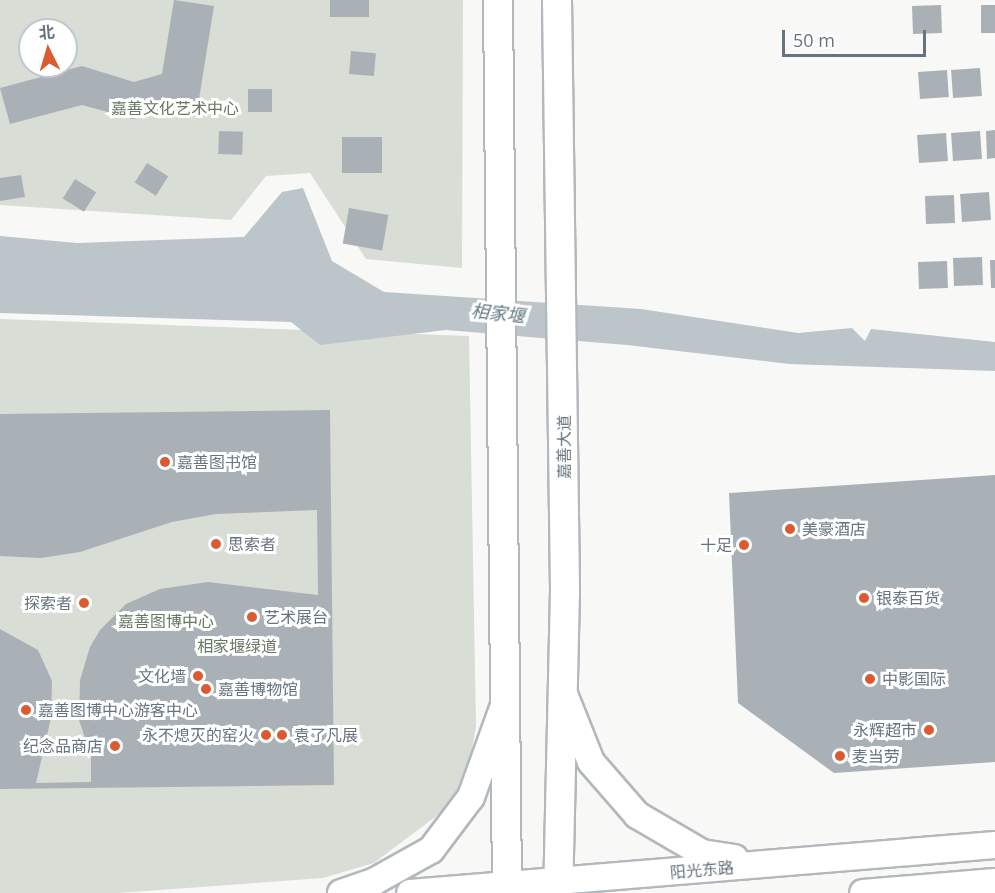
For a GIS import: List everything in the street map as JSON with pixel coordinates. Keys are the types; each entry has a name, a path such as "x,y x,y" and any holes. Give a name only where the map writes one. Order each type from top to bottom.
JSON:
{"main road":[{"path":"498,0 507,889"},
{"name":"嘉善大道","path":"557,0 564,276 562,691 558,888"},
{"path":"562,691 591,762 637,815 702,854 780,863"},
{"path":"341,893 375,881 431,850 471,797 505,702"},
{"name":"阳光东路","path":"410,893 558,888 780,863 995,845"},
{"path":"863,893 995,882"}],"green space":[{"name":"嘉善文化艺术中心","path":"0,0 463,0 462,268 366,259 310,173 266,176 231,220 0,205"},
{"name":"相家堰绿道","path":"0,319 469,336 476,727 468,770 447,808 374,863 323,878 118,893 0,893"}],"water":[{"name":"相家堰","path":"303,188 332,261 384,292 641,309 798,333 852,328 865,341 871,329 995,342 995,371 789,364 627,345 446,330 320,345 291,322 0,313 0,236 77,243 244,237 282,192"}],"building":[{"path":"174,0 214,6 199,99 133,119 82,105 10,124 0,88 37,78 78,78 78,67 82,66 134,82 162,74"},
{"path":"330,0 369,0 369,17 330,17"},
{"path":"941,5 942,33 913,34 912,6"},
{"path":"981,5 995,5 995,33 981,33"},
{"path":"351,51 376,53 374,76 349,74"},
{"path":"980,68 982,96 953,98 951,70"},
{"path":"947,70 949,97 920,99 918,72"},
{"path":"248,89 272,89 272,112 248,112"},
{"path":"995,130 995,158 987,159 986,131"},
{"path":"219,131 243,132 242,155 218,154"},
{"path":"980,131 982,159 953,161 951,133"},
{"path":"946,133 948,161 919,163 917,135"},
{"path":"342,137 382,137 382,173 342,173"},
{"path":"147,163 168,176 156,196 135,183"},
{"path":"21,175 25,197 0,201 0,178"},
{"path":"75,179 96,192 84,212 63,199"},
{"path":"989,192 991,220 962,222 960,194"},
{"path":"954,195 955,223 926,224 925,196"},
{"path":"349,208 388,215 382,250 343,243"},
{"path":"982,257 983,285 954,286 953,258"},
{"path":"990,260 995,260 995,288 991,288"},
{"path":"947,261 948,288 919,289 918,262"},
{"name":"嘉善图博中心","path":"330,410 334,785 0,789 0,629 38,650 52,681 51,718 36,783 91,782 91,756 79,720 80,680 90,647 100,630 126,604 160,589 208,582 318,595 317,510 216,514 172,522 80,552 41,558 0,556 0,414"},
{"name":"银泰百货","path":"995,475 995,762 834,773 738,703 729,493"}],"place":[{"name":"嘉善图书馆","path":"165,462"},
{"name":"美豪酒店","path":"790,529"},
{"name":"思索者","path":"216,544"},
{"name":"十足","path":"744,545"},
{"name":"银泰百货","path":"864,598"},
{"name":"探索者","path":"84,603"},
{"name":"艺术展台","path":"252,617"},
{"name":"文化墙","path":"198,676"},
{"name":"中影国际","path":"870,679"},
{"name":"嘉善博物馆","path":"206,689"},
{"name":"嘉善图博中心游客中心","path":"26,710"},
{"name":"永辉超市","path":"929,730"},
{"name":"永不熄灭的窑火","path":"266,735"},
{"name":"袁了凡展","path":"282,735"},
{"name":"纪念品商店","path":"115,746"},
{"name":"麦当劳","path":"840,756"}]}
